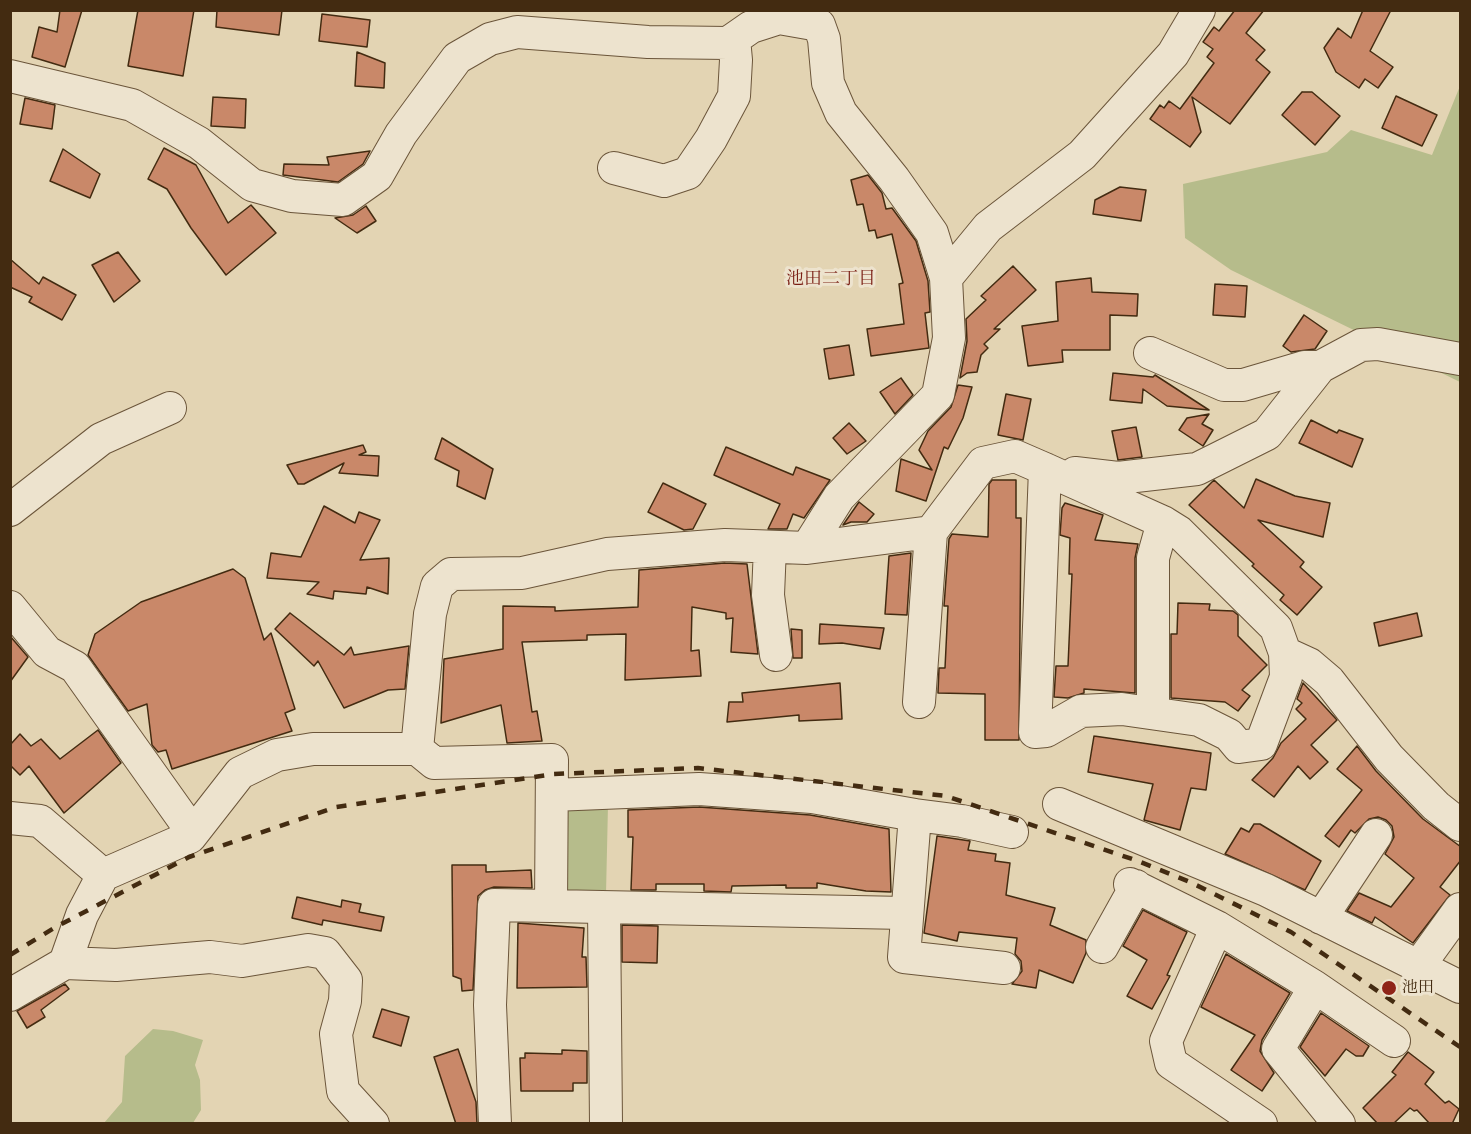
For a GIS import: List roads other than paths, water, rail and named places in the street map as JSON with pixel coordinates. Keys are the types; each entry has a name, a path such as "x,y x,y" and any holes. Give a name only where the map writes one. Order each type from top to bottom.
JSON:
{"street":[{"path":"946,278 988,227 1082,155 1173,54 1199,10"},
{"path":"10,76 132,105 199,143 252,185 292,196 343,200 377,176 401,134 457,58 490,39 517,32 648,42 728,43 751,27 778,18 823,18 828,83 841,113 894,179 932,233 946,278 949,338 938,395 839,497 807,548"},
{"path":"614,168 664,181 688,173 711,139 734,96 736,60 734,39"},
{"path":"1045,469 1118,478 1197,469 1267,434 1320,367 1361,345 1378,344 1461,359"},
{"path":"1150,354 1224,385 1243,385 1304,368 1320,367"},
{"path":"10,510 101,439 170,408"},
{"path":"919,702 931,532 983,463 1015,456 1045,469 1163,522 1179,532 1276,628 1285,653 1286,677 1261,744 1239,747 1229,735 1200,720 1122,709 1081,711 1046,731 1035,732 1045,469"},
{"path":"1153,713 1153,558 1163,522"},
{"path":"417,749 430,614 437,586 451,574 522,573 607,554 725,545 807,548 931,532"},
{"path":"770,547 768,595 776,655"},
{"path":"10,608 47,652 75,667 194,833"},
{"path":"1285,653 1309,664 1329,681 1389,758 1436,806 1461,825"},
{"path":"65,963 82,915 103,875 194,833 240,773 277,755 313,748 417,749 434,762 552,760 551,906"},
{"path":"553,795 699,789 812,797 962,821 1012,832"},
{"path":"1059,804 1266,890 1461,987"},
{"path":"915,815 905,914 904,957 1004,968"},
{"path":"10,818 40,820 103,875"},
{"path":"1321,918 1376,835"},
{"path":"1102,947 1133,885 1217,927 1315,987 1394,1041"},
{"path":"495,1124 490,1005 494,905 905,914"},
{"path":"604,908 606,1124"},
{"path":"1418,967 1461,909"},
{"path":"1217,927 1166,1041 1172,1063 1261,1124"},
{"path":"10,995 65,963 116,965 210,957 242,961 308,950 325,953 346,980 345,1001 336,1034 343,1091 373,1124"},
{"path":"1315,987 1278,1049 1339,1124"}],"railway":[{"path":"10,955 54,928 189,857 336,807 554,774 698,768 946,796 1138,861 1190,882 1291,932 1460,1047"}],"place":[{"name":"池田","path":"1389,988"}],"district":[{"name":"池田二丁目","path":"831,279"}]}
